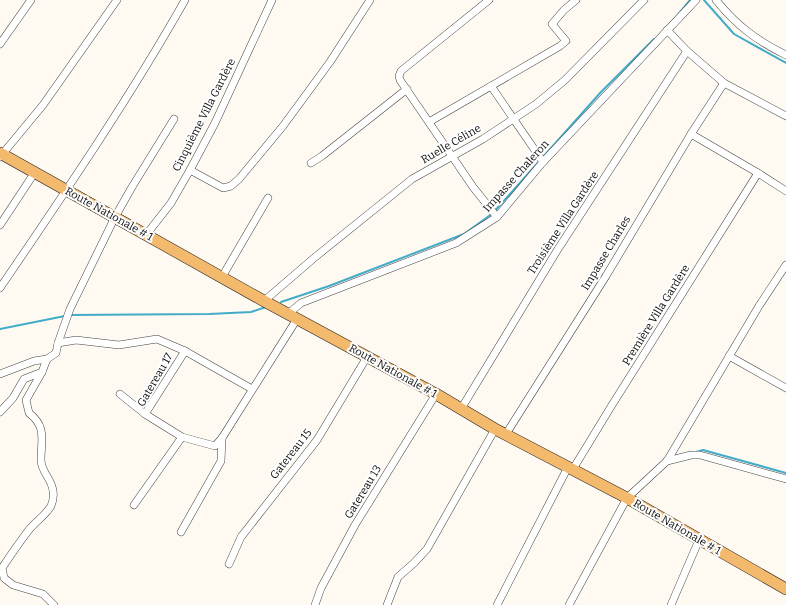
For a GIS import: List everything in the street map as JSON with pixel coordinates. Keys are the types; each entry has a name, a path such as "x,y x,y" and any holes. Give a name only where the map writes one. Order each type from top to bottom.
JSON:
{"main road":[{"name":"Route Nationale # 1","path":"1,154 264,301 436,394 495,429 571,468 622,506 699,540 786,589"}],"street":[{"path":"0,44 31,0"},
{"path":"1,154 43,105 117,0"},
{"path":"0,288 67,190 185,0"},
{"name":"Cinquième Villa Gardère","path":"146,235 171,203 190,170 215,123 272,0"},
{"path":"190,170 223,188 231,186 239,179 283,126 330,62 370,0"},
{"path":"489,0 401,71 399,76 400,80 473,187 497,217"},
{"path":"429,122 560,46 566,41 552,24 564,10 576,0"},
{"name":"Ruelle Céline","path":"264,301 314,258 412,179 483,139 536,104 565,80 644,0"},
{"name":"Impasse Chaleron","path":"292,316 301,303 456,243 497,217 543,162 696,0"},
{"path":"716,0 744,30 786,55"},
{"path":"667,30 687,51 724,83 786,116"},
{"name":"Troisième Villa Gardère","path":"461,409 558,249 687,51"},
{"name":"Impasse Charles","path":"506,434 606,276 690,134 724,83"},
{"path":"491,86 543,162"},
{"path":"311,163 407,89"},
{"path":"0,374 34,361 47,359 56,353 70,309 115,217 174,119"},
{"path":"690,134 786,191"},
{"path":"0,226 35,172"},
{"name":"Première Villa Gardère","path":"497,605 571,468 758,173"},
{"path":"222,277 268,198"},
{"path":"569,605 622,506 667,461 759,306 784,275 786,266"},
{"path":"181,532 221,461 222,438 252,389 292,316"},
{"name":"Gatereau 17","path":"58,343 76,340 119,345 157,339 185,351 145,414 182,437 215,446 222,438"},
{"path":"185,351 252,389"},
{"path":"730,356 786,388"},
{"name":"Gatereau 15","path":"228,564 241,537 317,440 367,357"},
{"path":"47,359 42,372 26,400 28,413 35,418 41,428 41,462 53,489 53,498 50,507 29,530 2,568 4,578 14,585 43,594 54,605"},
{"path":"0,412 12,398 24,379 42,372"},
{"path":"120,394 145,414"},
{"name":"Gatereau 13","path":"316,605 321,588 355,525 436,394"},
{"path":"387,605 398,577 427,549 495,429"},
{"path":"134,505 182,437"},
{"path":"667,461 691,455 700,455 786,479"},
{"path":"671,605 699,540"}],"waterway":[{"path":"677,16 690,0"},
{"path":"704,0 734,34 786,63"},
{"path":"281,302 329,286 464,234 493,213 601,92 654,39"},
{"path":"70,315 209,314 251,312 266,307"},
{"path":"0,329 65,316"},
{"path":"696,452 703,450 786,473"}]}
